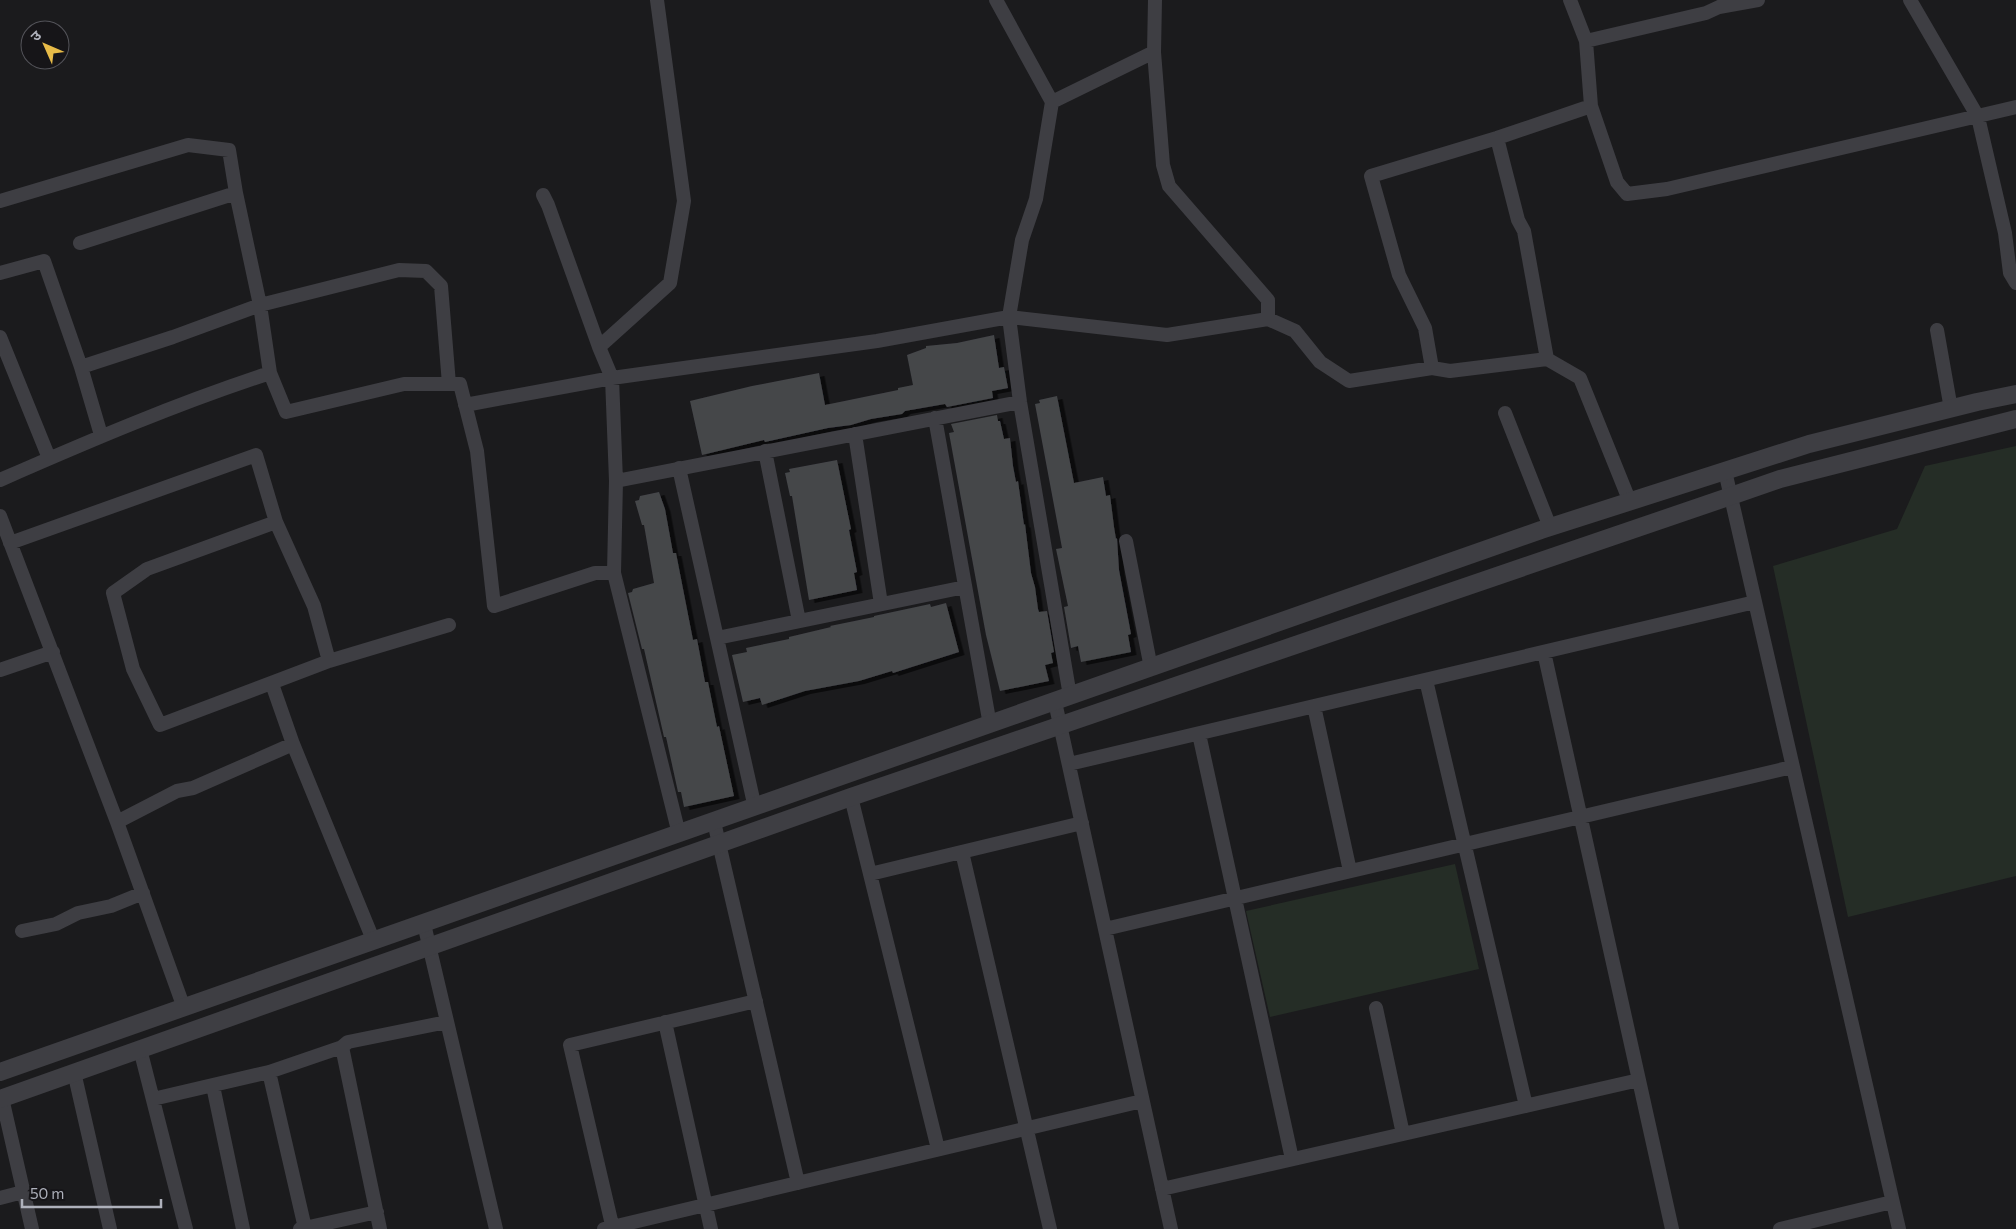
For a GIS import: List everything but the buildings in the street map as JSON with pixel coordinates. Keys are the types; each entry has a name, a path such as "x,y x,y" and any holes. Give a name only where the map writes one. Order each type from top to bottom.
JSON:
{"street":[{"path":"599,347 670,283 684,202 657,0"},
{"path":"996,0 1052,102 1036,199 1022,240 1009,317 1063,699 1060,725 1171,1229"},
{"path":"1155,0 1154,52 1163,166 1169,186 1268,300 1268,319"},
{"path":"1570,0 1586,41 1590,106 1617,182 1627,194 1667,189 2016,107"},
{"path":"1586,41 1706,13 1718,4 1758,0"},
{"path":"1910,0 1978,117 2005,233 2010,273 2016,283"},
{"path":"1052,102 1154,52"},
{"path":"1432,368 1425,328 1399,275 1371,176 1497,138 1590,106"},
{"path":"1497,138 1518,220 1524,231 1547,359"},
{"path":"0,201 188,145 229,150 236,193 260,305 270,373 286,412 404,384 460,384 477,451 494,606 595,573 614,573"},
{"path":"80,243 236,193"},
{"path":"543,195 612,378 616,481 614,573 679,834"},
{"path":"0,273 44,261 81,367 101,436"},
{"path":"81,367 173,337 260,305 399,270 426,270 441,286 449,384"},
{"path":"465,405 612,378 877,341 1009,317 1167,335 1268,319 1295,331 1320,362 1349,381 1432,368 1450,371 1547,359 1580,378 1630,502"},
{"path":"1937,330 1952,409"},
{"path":"0,338 49,458"},
{"path":"0,480 101,436 223,388 270,373"},
{"path":"0,1072 1550,527 1809,444 2016,394"},
{"path":"616,481 1020,402"},
{"path":"1504,414 1550,527"},
{"path":"935,418 990,724"},
{"path":"32,1229 1,1098 850,797 1731,496 1780,480 2016,419"},
{"path":"855,434 881,604"},
{"path":"765,451 799,621"},
{"path":"10,543 256,455 276,522 314,606 329,662"},
{"path":"680,468 755,808"},
{"path":"1725,471 1899,1229"},
{"path":"0,516 117,822 184,1008"},
{"path":"276,522 148,570 113,593 133,669 160,725 329,662 449,625"},
{"path":"1126,541 1151,668"},
{"path":"717,638 965,587"},
{"path":"1069,764 1754,602"},
{"path":"0,670 53,652"},
{"path":"1544,652 1672,1229"},
{"path":"1426,680 1526,1106"},
{"path":"272,684 292,744 374,942"},
{"path":"1314,706 1350,871"},
{"path":"1199,734 1292,1159"},
{"path":"117,822 177,791 193,788 292,744"},
{"path":"1105,929 1792,767"},
{"path":"850,797 938,1149"},
{"path":"714,822 798,1183"},
{"path":"870,874 1082,823"},
{"path":"962,852 1050,1229"},
{"path":"22,931 56,924 78,912 111,906 143,893"},
{"path":"424,924 496,1229"},
{"path":"756,1001 570,1045 610,1228 1142,1101"},
{"path":"1376,1008 1403,1134"},
{"path":"153,1099 270,1072 342,1047 348,1042 357,1042 447,1022"},
{"path":"665,1022 711,1229"},
{"path":"342,1047 380,1229"},
{"path":"140,1049 186,1229"},
{"path":"74,1072 110,1229"},
{"path":"270,1072 302,1228 377,1212"},
{"path":"1162,1189 1639,1080"},
{"path":"213,1086 243,1229"},
{"path":"0,1198 23,1192"},
{"path":"1780,1229 1892,1202"}],"shaded area":[{"path":"2016,446 2016,876 1848,917 1773,566 1897,529 1925,466"},
{"path":"1455,864 1479,969 1270,1017 1246,911"}]}
